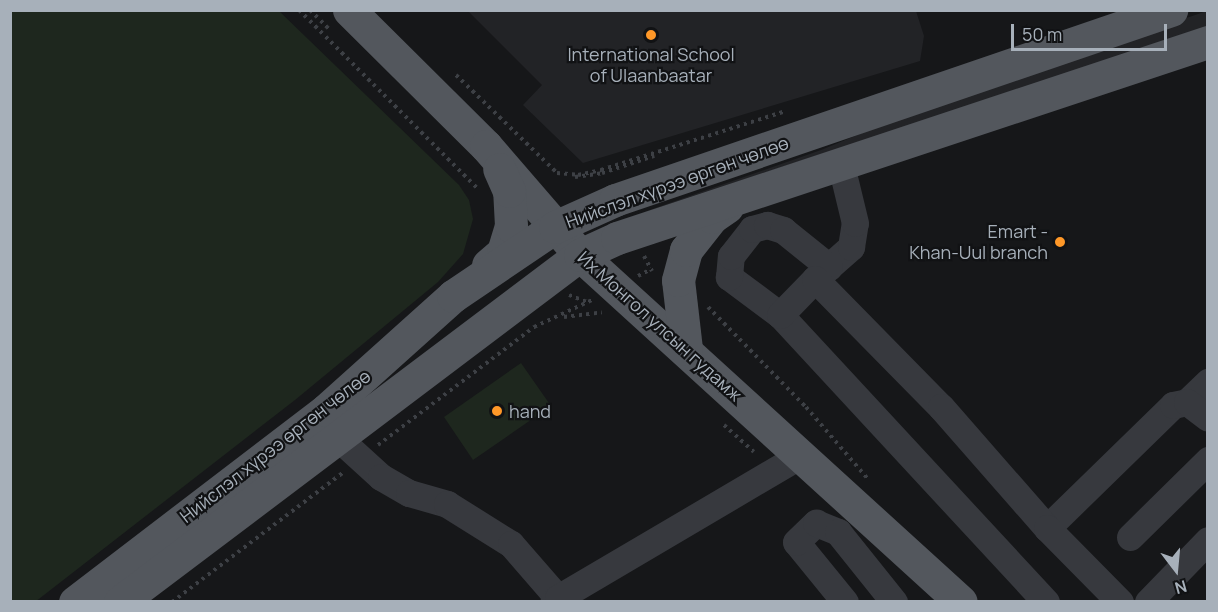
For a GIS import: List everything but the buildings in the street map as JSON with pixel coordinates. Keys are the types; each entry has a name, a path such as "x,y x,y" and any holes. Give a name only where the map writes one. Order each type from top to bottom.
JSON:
{"main road":[{"name":"Их Монгол улсын гудамж","path":"349,10 486,146 580,255 687,349 961,602"},
{"name":"Нийслэл хүрээ өргөн чөлөө","path":"75,602 326,410 453,296 555,227 615,200 1171,10"},
{"name":"Нийслэл хүрээ өргөн чөлөө","path":"120,602 580,255 617,238 735,201 1208,42"},
{"path":"453,296 503,252 512,226 509,191 486,146"},
{"path":"687,349 678,280 686,250 712,217 735,201"}],"lane":[{"path":"780,315 851,247 855,223 841,165"},
{"path":"1046,602 780,315 729,277 731,256 752,229 767,225 783,230 1047,528 1120,602"},
{"path":"1047,528 1173,405 1197,410 1208,382"},
{"path":"337,437 381,477 409,493 447,504 511,544 555,600 802,454"},
{"path":"1130,537 1208,460"},
{"path":"845,602 796,543 816,523 838,531 894,602"},
{"path":"1148,602 1208,540"}],"path":[{"path":"299,10 480,191"},
{"path":"310,10 348,48"},
{"path":"448,67 557,173 578,175 601,170 796,108"},
{"path":"711,310 806,406 875,487"}],"shaded area":[{"path":"10,11 279,11 459,185 469,200 473,219 463,254 438,282 295,400 35,602 10,601"},
{"path":"468,11 916,11 924,36 920,61 583,163 523,105 542,85"},
{"path":"1207,11 1207,28 638,214 821,150 945,99"},
{"name":"hand","path":"521,363 551,406 473,460 444,417"}],"place":[{"name":"International School of Ulaanbaatar","path":"651,35"},
{"name":"Emart - Khan-Uul branch","path":"1060,242"},
{"name":"hand","path":"497,411"}]}
